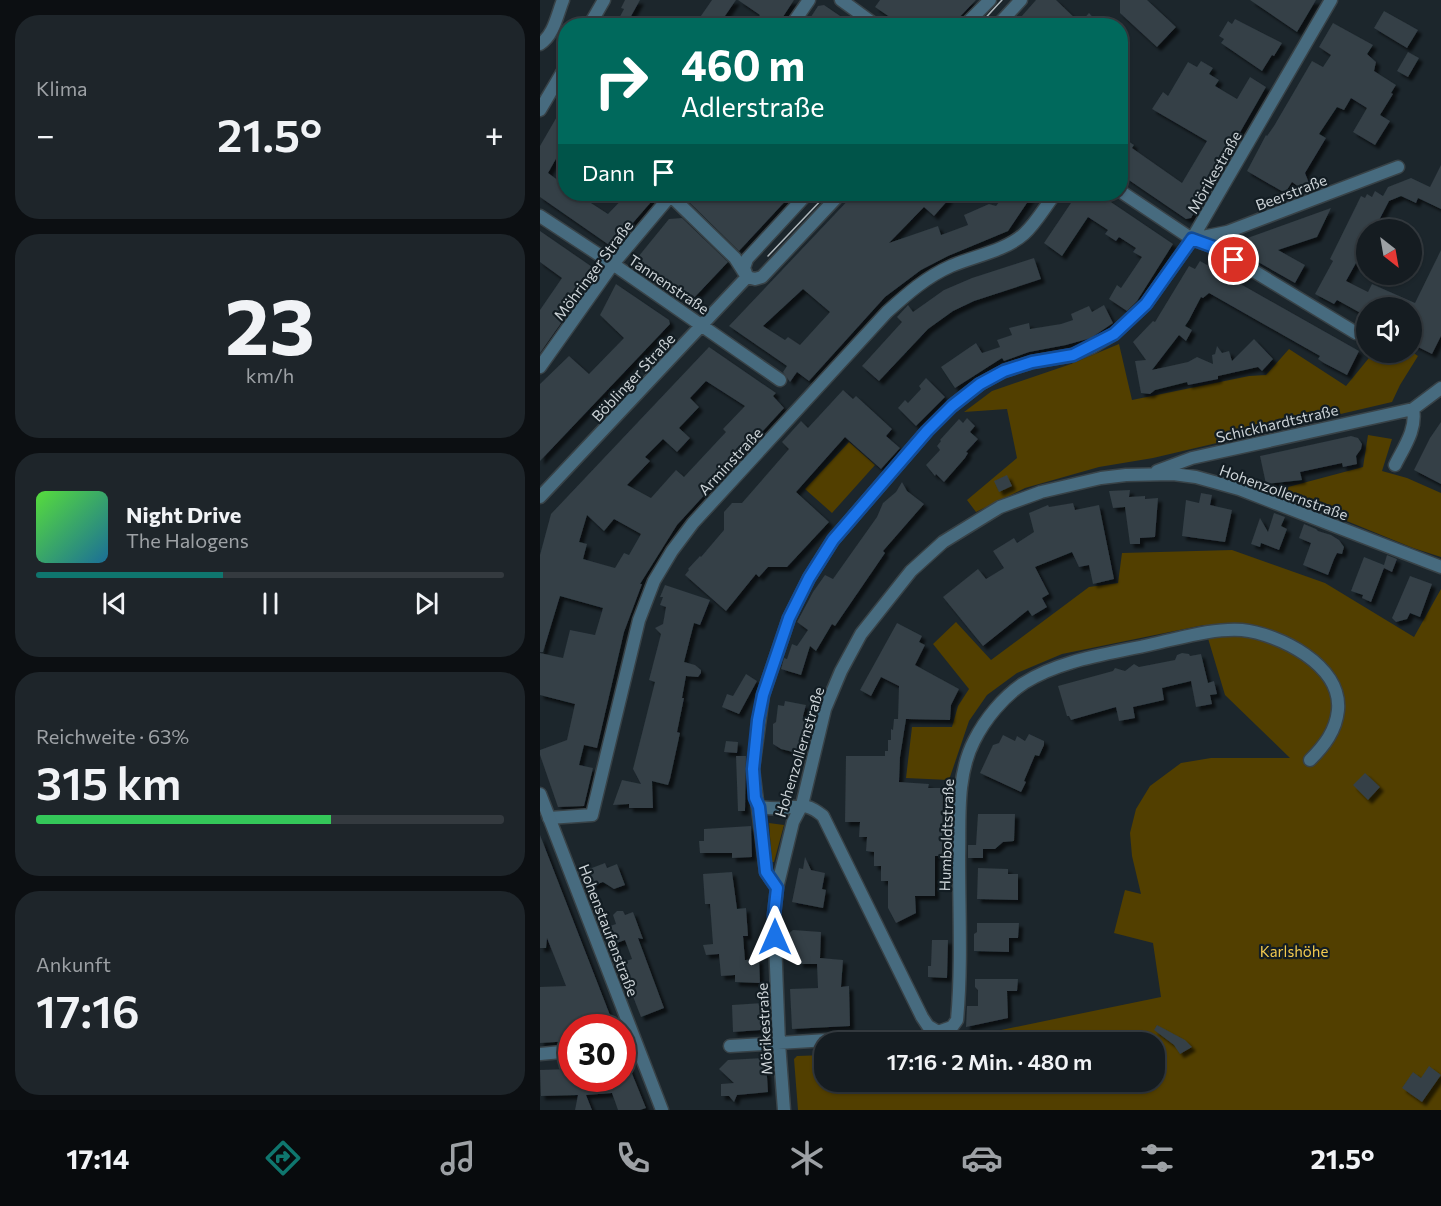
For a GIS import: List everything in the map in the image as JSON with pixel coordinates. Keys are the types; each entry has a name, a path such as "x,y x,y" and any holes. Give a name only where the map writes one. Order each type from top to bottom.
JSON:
{"street":[{"path":"540,44 548,38 552,31 563,0"},
{"path":"594,18 604,0"},
{"path":"797,18 809,0"},
{"path":"841,0 866,18"},
{"path":"972,18 990,0"},
{"path":"1005,18 1022,0"},
{"name":"Mörikestraße","path":"784,1110 774,915 777,888 766,872 753,769 763,695 789,618 809,578 833,540 927,431 952,406 980,384 1004,371 1032,362 1073,355 1114,334 1146,304 1192,239 1331,0"},
{"path":"540,110 558,80"},
{"name":"Beerstraße","path":"1192,239 1227,232 1398,167"},
{"path":"1128,196 1192,239 1214,247 1356,333"},
{"name":"Möhringer Straße","path":"540,367 613,264 667,201"},
{"path":"678,201 735,258 747,277"},
{"name":"Böblinger Straße","path":"747,277 744,268 747,259 801,201"},
{"name":"Böblinger Straße","path":"747,277 755,279 762,277 833,201"},
{"name":"Arminstraße","path":"549,818 592,815 639,620 654,580 693,523 907,293 951,266 1017,239 1039,217 1050,201"},
{"name":"Tannenstraße","path":"540,216 703,325 780,380"},
{"name":"Böblinger Straße","path":"540,498 747,277"},
{"name":"Schickhardtstraße","path":"1150,474 1192,458 1413,409 1441,388"},
{"path":"1395,465 1412,430 1413,409"},
{"name":"Hohenzollernstraße","path":"777,888 793,822 802,805 825,709 841,671 861,634 911,571 943,542 1000,507 1041,492 1101,478 1150,474 1196,477 1218,482 1441,567"},
{"name":"Humboldtstraße","path":"802,805 813,808 823,816 922,1017 927,1026 938,1032 952,1027 957,1020 960,811 965,764 973,742 986,721 1022,684 1042,672 1065,664 1179,638 1240,630 1262,634 1284,641 1310,659 1329,678 1336,694 1338,710 1334,728 1326,744 1310,760"},
{"name":"Hohenstaufenstraße","path":"540,794 662,1110"},
{"path":"759,807 783,809 802,805"},
{"path":"730,1046 814,1041"},
{"path":"540,1054 558,1052"}],"green space":[{"path":"1119,344 1132,400 1249,376 1266,375 1289,349 1346,386 1365,363 1414,363 1392,402 1153,458 1099,467 1025,488 976,512 967,500 1017,458 1007,409 964,412 992,391 1071,364"},
{"path":"1368,435 1392,439 1382,471 1407,478 1441,493 1441,557 1413,548 1273,491 1363,467"},
{"path":"849,442 875,465 832,513 805,489"},
{"name":"Karlshöhe","path":"1232,550 1325,583 1414,637 1441,589 1441,1110 798,1110 794,1059 797,1056 814,1055 814,1092 1165,1092 1165,1032 991,1032 1161,997 1153,943 1114,933 1125,890 1141,894 1132,856 1130,833 1136,809 1150,786 1181,763 1211,758 1290,758 1225,695 1204,625 1062,654 1017,673 987,695 969,721 949,780 906,778 912,727 952,727 958,706 969,689 933,644 956,622 991,660 1089,587 1118,583 1122,553"},
{"path":"769,823 784,825 774,862 772,862"}],"building":[{"path":"625,0 640,0 630,18 619,18 624,9 621,8"},
{"path":"712,0 736,0 724,18 700,18"},
{"path":"738,0 794,0 782,18 758,18 760,15"},
{"path":"880,0 976,0 959,18 891,18 875,7"},
{"path":"1036,0 1056,0 1075,18 1020,18"},
{"path":"1120,0 1147,0 1176,27 1157,47 1120,13"},
{"path":"1250,0 1316,0 1297,32"},
{"path":"824,5 843,18 810,18 818,6"},
{"path":"1384,11 1418,30 1407,48 1374,28"},
{"path":"1089,13 1094,18 1084,18"},
{"path":"1235,19 1282,43 1262,71 1221,43 1224,39 1219,36 1228,21 1232,24"},
{"path":"1333,23 1373,45 1367,54 1376,62 1374,71 1396,85 1380,115 1390,121 1375,145 1353,132 1367,108 1351,98 1344,110 1337,107 1319,134 1326,138 1305,173 1309,183 1299,187 1292,182 1285,193 1247,171 1266,135 1274,126 1312,61 1323,67 1331,55 1319,47"},
{"path":"1408,52 1419,58 1408,77 1397,71"},
{"path":"1201,61 1213,68 1209,74 1219,80 1215,86 1237,99 1250,77 1266,87 1191,218 1186,219 1128,179 1128,141 1134,145 1132,148 1182,183 1207,141 1152,109 1163,92 1168,96 1188,62 1197,67"},
{"path":"558,115 558,155 548,173 558,180 558,201 588,201 608,214 620,201 652,201 612,247 540,197 540,146"},
{"path":"1441,165 1441,209 1418,198 1416,203 1401,196 1389,201 1380,219 1356,219 1356,263 1346,281 1368,292 1372,285 1374,285 1401,297 1356,297 1356,310 1337,300 1334,304 1315,294 1333,261 1330,259 1361,196 1365,198 1367,194 1372,197 1375,191 1383,196 1388,187 1411,178 1430,187"},
{"path":"690,201 785,201 739,251"},
{"path":"847,201 947,201 934,216 924,207 889,243 938,226 941,235 968,225 964,215 989,204 996,206 1000,201 1028,201 1008,231 921,270 885,297 809,381 797,372 790,382 783,372 787,366 729,326","holes":["803,289 830,312 800,345 788,337 785,340 763,326"]},
{"path":"1072,201 1109,201 1173,244 1137,301 1127,311 1109,299 1117,285 1121,288 1142,257 1133,252 1136,248 1119,237 1116,241 1105,234 1108,230 1088,217 1062,256 1044,243"},
{"path":"1331,208 1317,237 1278,250 1305,265 1295,283 1228,245"},
{"path":"682,218 728,262 693,299 689,299 634,262 669,219"},
{"path":"540,231 598,271 540,353 540,310 562,278 540,262"},
{"path":"1441,250 1441,336 1432,354 1422,349 1422,297 1418,297"},
{"path":"1034,258 1041,279 974,301 953,311 928,329 879,381 862,366 902,322 897,317 908,305 913,312 944,290 972,278"},
{"path":"1200,261 1356,349 1356,357 1347,375 1318,359 1320,356 1209,293 1201,297 1185,326 1192,330 1186,341 1179,335 1152,370 1188,362 1197,357 1213,364 1212,355 1215,354 1217,346 1222,353 1229,351 1232,361 1254,339 1273,359 1262,371 1258,367 1218,376 1218,379 1188,385 1187,382 1155,390 1150,394 1141,393 1135,361 1146,360 1133,342 1153,321 1155,322 1189,266 1195,269"},
{"path":"616,284 669,320 670,324 540,461 540,384 569,356 589,374 624,338 600,315"},
{"path":"1104,305 1113,323 1091,338 1029,352 1004,361 1002,358 955,388 941,367 976,343 982,353 1000,347 997,340 1012,335 1009,328 1029,323 1030,329 1061,324 1073,320 1071,314 1089,306 1092,312"},
{"path":"709,347 776,393 773,396 784,408 677,525 640,584 642,584 624,632 597,748 584,745 579,765 593,768 584,806 558,807 540,755 540,750 567,740 575,704 540,695 540,653 563,658 570,630 595,635 603,608 560,596 543,652 540,652 540,555 551,514","holes":["706,381 745,406 723,429 726,432 684,477 676,470 651,498 627,485 650,461 645,457 663,439 677,452 690,438 679,428 699,407 690,398","587,515 604,531 614,519 641,534 629,555 624,553 615,568 583,559 587,544 579,542"]},
{"path":"926,378 945,397 916,426 898,408 905,400 908,403 921,389 919,386"},
{"path":"843,390 853,399 856,396 892,429 886,436 900,448 881,469 845,437 796,492 829,522 787,567 768,567 759,577 756,574 726,611 685,575 688,569 724,530 724,512 732,503 742,503 789,449 782,442 801,421 808,428"},
{"path":"967,418 975,426 970,432 978,439 944,482 936,474 935,476 926,465 940,450 937,446 940,440 959,419 963,423"},
{"path":"1441,422 1441,484 1414,470"},
{"path":"1351,436 1358,438 1362,444 1356,456 1357,464 1343,467 1342,463 1300,472 1302,480 1266,484 1260,456"},
{"path":"1007,475 1012,486 999,492 994,481"},
{"path":"902,482 907,491 924,504 883,551 885,553 835,626 832,624 816,651 810,646 801,675 781,669 792,644 797,646 808,630 797,622 813,592 825,575 833,579 877,517 883,503 896,492"},
{"path":"1130,490 1129,497 1158,498 1155,537 1140,538 1140,544 1130,544 1125,507 1113,508 1109,491"},
{"path":"1201,493 1212,495 1210,505 1232,510 1225,542 1182,536 1186,500 1199,503"},
{"path":"1073,503 1075,510 1099,505 1114,579 1093,584 1089,565 1079,567 1072,552 1035,567 1049,594 1042,598 1047,607 1032,616 1028,610 983,646 943,597 978,569 986,579 1004,568 993,551 1014,538 1017,543 1034,532 1029,513 1048,505 1049,507"},
{"path":"1274,513 1285,517 1281,526 1287,529 1279,550 1261,543 1260,547 1251,544 1260,518 1268,532"},
{"path":"1304,524 1331,535 1344,547 1342,554 1337,553 1328,575 1303,565 1311,543 1299,538"},
{"path":"1387,555 1397,559 1392,572 1384,568 1371,602 1362,598 1363,595 1351,591 1364,557 1384,565"},
{"path":"1410,576 1432,584 1420,617 1410,613 1407,619 1396,622 1392,618"},
{"path":"665,585 710,600 700,625 694,623 684,662 695,665 701,673 698,677 686,676 677,732 680,733 670,779 668,785 652,781 653,808 629,808 629,804 613,805 622,780 641,784 633,769 655,682 649,680 661,634 655,628 663,624 666,607 660,605 663,597 660,597"},
{"path":"897,623 922,636 919,642 925,645 915,665 959,689 951,705 950,720 906,719 899,782 929,784 928,788 943,788 942,856 935,856 935,896 915,896 916,913 896,923 888,908 888,881 881,881 881,866 874,866 874,852 866,851 867,837 859,837 860,822 845,822 846,756 885,756 885,751 888,751 888,740 891,740 894,719 898,719 899,686 881,677 871,696 860,690"},
{"path":"1182,653 1190,656 1201,654 1208,683 1214,681 1217,694 1210,695 1212,704 1196,707 1191,681 1162,688 1164,700 1133,707 1135,718 1119,721 1116,707 1071,720 1067,716 1058,686 1113,671 1115,668 1125,671 1134,664 1139,667 1175,660 1177,655"},
{"path":"746,674 757,681 739,714 722,707 727,694 733,696"},
{"path":"785,701 806,705 803,716 805,722 797,753 781,749 773,744 773,724 776,722 778,705 784,706"},
{"path":"1029,734 1044,741 1044,745 1039,756 1035,755 1021,792 980,773 993,745 999,743 1003,735 1015,741 1017,736 1025,741"},
{"path":"726,741 738,742 737,753 724,752"},
{"path":"736,756 746,756 745,811 738,811"},
{"path":"1365,773 1380,787 1368,800 1353,785"},
{"path":"978,814 1015,814 1014,841 1003,842 995,849 983,849 983,858 968,858 968,845 976,845"},
{"path":"751,826 752,857 732,858 732,853 700,853 699,841 704,841 704,829"},
{"path":"540,835 610,1014 558,1014 558,1042 540,1043 540,987 566,986 547,938 546,948 540,948"},
{"path":"805,857 811,870 825,873 822,889 826,890 823,908 792,902 799,868 803,869"},
{"path":"605,863 607,868 617,864 625,885 614,889 603,882 590,887 584,871"},
{"path":"978,868 1008,869 1008,874 1018,874 1018,900 977,899"},
{"path":"732,872 737,909 746,908 748,936 743,936 745,960 759,959 760,983 735,982 735,975 721,976 719,954 706,955 703,945 713,944 710,904 705,904 703,874"},
{"path":"617,911 623,911 625,915 633,912 643,939 638,938 664,1008 641,1017 620,963 632,959 625,940 614,944 607,927 616,924 613,915"},
{"path":"977,923 1019,923 1018,938 1009,938 1009,952 974,951 974,934 977,932"},
{"path":"793,930 821,932 820,958 843,960 841,987 849,986 850,1026 792,1029 790,989 818,988 817,964 799,964 799,957 789,957 789,933"},
{"path":"932,940 948,940 947,978 928,977 928,966 931,966"},
{"path":"975,979 1018,979 1017,991 1007,991 1008,1018 966,1027 967,1006 978,1006"},
{"path":"763,1003 764,1027 761,1030 733,1032 732,1005"},
{"path":"1157,1025 1185,1040 1192,1047 1180,1054 1174,1045 1165,1038 1165,1032 1154,1030"},
{"path":"763,1058 766,1061 768,1092 737,1095 734,1102 729,1096 721,1096 721,1084 734,1083 719,1069 728,1060"},
{"path":"1429,1066 1441,1075 1422,1102 1402,1088 1413,1072 1421,1078"},
{"path":"558,1069 558,1092 636,1092 636,1083 646,1108 618,1110 612,1093 586,1095 592,1110 575,1110 578,1095 541,1096 540,1070"}],"tram line":[{"path":"985,18 1002,0"},
{"path":"768,256 820,201"}],"route":[{"path":"775,937 774,915 777,888 766,872 759,807 755,798 753,769 758,720 771,666 789,618 809,578 833,540 940,417 980,384 1004,371 1032,362 1073,355 1114,334 1146,304 1192,239 1214,247 1234,260"}]}
